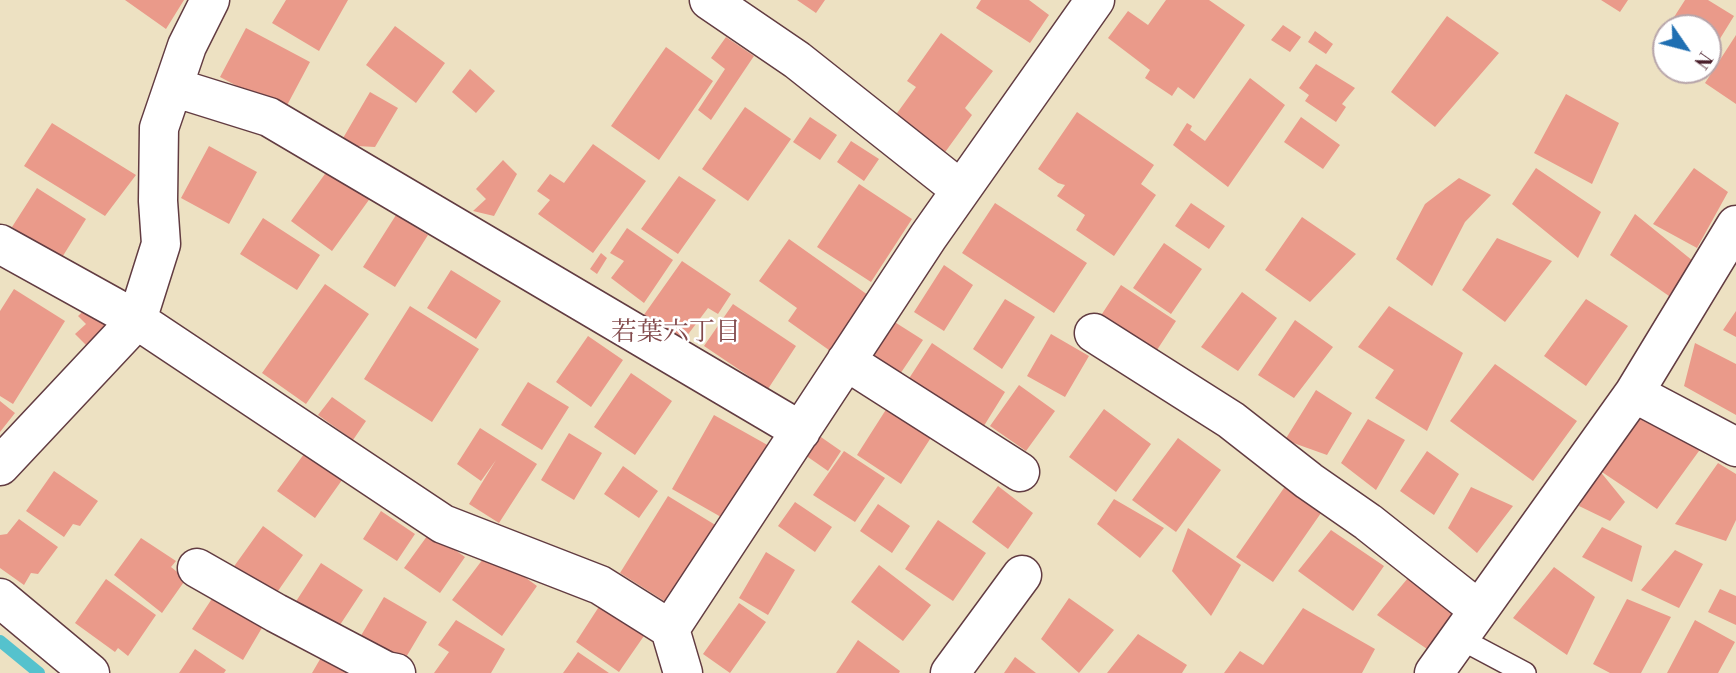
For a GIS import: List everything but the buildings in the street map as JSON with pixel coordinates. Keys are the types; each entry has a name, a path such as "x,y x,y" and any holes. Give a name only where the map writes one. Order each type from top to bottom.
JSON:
{"street":[{"path":"0,466 137,320 161,244 158,201 159,128 187,46 210,0"},
{"path":"709,0 797,60 961,190"},
{"path":"670,629 961,190 1095,0"},
{"path":"173,87 269,117 801,431"},
{"path":"1434,673 1634,393 1736,225"},
{"path":"0,244 137,320 443,524 600,584 670,629 683,673"},
{"path":"1094,333 1231,420 1309,481 1368,522 1469,624"},
{"path":"846,361 1020,472"},
{"path":"1634,393 1736,447"},
{"path":"197,568 276,613 386,671 396,673"},
{"path":"950,673 1022,575"},
{"path":"0,598 90,673"}],"lane":[{"path":"1469,624 1525,673"}],"waterway":[{"path":"0,641 39,673"}],"district":[{"name":"若葉六丁目","path":"676,334"}]}
